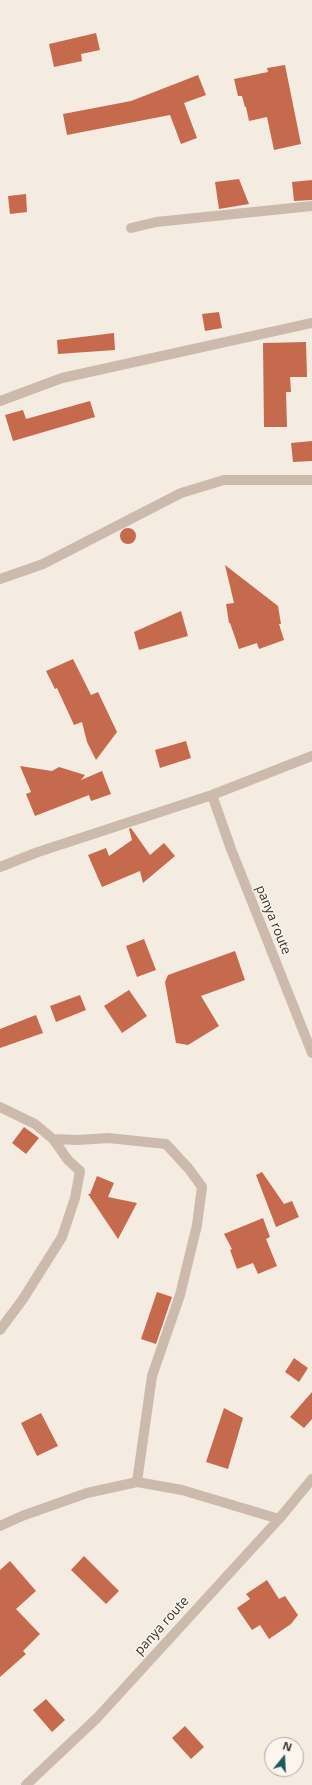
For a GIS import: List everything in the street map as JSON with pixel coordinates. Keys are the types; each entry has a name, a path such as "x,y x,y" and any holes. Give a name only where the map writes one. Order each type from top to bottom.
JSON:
{"street":[{"path":"130,228 156,222 312,206"},
{"path":"0,401 62,378 312,323"},
{"path":"0,580 43,564 181,493 224,480 312,480"},
{"path":"0,867 38,852 212,795 312,756"},
{"name":"panya route","path":"212,795 231,850 312,1053"},
{"path":"0,1106 35,1124 53,1139 68,1160 80,1171 75,1198 62,1237 23,1299 0,1330"},
{"path":"53,1139 78,1140 108,1138 166,1144 189,1169 202,1187 197,1226 180,1295 152,1376 137,1482"},
{"name":"panya route","path":"26,1785 97,1718 280,1519 312,1479"},
{"path":"0,1526 22,1516 87,1493 137,1482 182,1490 280,1519"}],"building":[{"path":"96,33 100,50 81,54 82,61 54,67 49,44"},
{"path":"285,65 301,144 274,150 267,117 249,121 242,96 238,96 234,79 268,72 267,68"},
{"path":"198,75 206,95 184,103 197,138 181,144 170,115 67,135 63,114 131,101"},
{"path":"239,179 249,204 219,209 215,182"},
{"path":"312,180 312,200 294,201 292,182"},
{"path":"26,194 27,212 10,214 8,196"},
{"path":"219,312 222,328 205,331 202,314"},
{"path":"114,333 115,350 58,354 57,340"},
{"path":"306,342 307,377 290,377 291,392 286,392 287,427 264,427 263,343"},
{"path":"90,401 95,417 13,441 5,415 23,410 26,419"},
{"path":"312,441 312,461 293,462 291,443"},
{"path":"125,528 131,528 136,533 134,542 131,544 125,544 120,539 120,533"},
{"path":"225,565 278,606 281,624 279,624 284,640 259,649 257,643 239,649 229,623 226,604 234,603"},
{"path":"181,611 188,636 139,650 134,632"},
{"path":"73,659 91,695 98,692 117,732 96,760 87,742 82,722 74,725 57,688 55,689 46,671"},
{"path":"186,741 191,758 160,768 155,750"},
{"path":"20,766 52,771 59,767 85,775 81,780 102,771 111,794 91,801 89,795 35,816 26,794 31,792"},
{"path":"131,828 150,855 164,843 175,856 143,883 140,871 102,887 88,855 106,848 109,856 132,840 129,829"},
{"path":"144,939 156,970 137,977 126,946"},
{"path":"235,951 245,980 201,996 219,1026 188,1045 176,1043 165,982 168,975"},
{"path":"129,990 147,1016 122,1033 104,1006"},
{"path":"80,995 86,1010 56,1022 50,1006"},
{"path":"36,1015 43,1033 0,1048 0,1029"},
{"path":"24,1127 39,1138 26,1154 12,1143"},
{"path":"262,1172 284,1204 292,1201 299,1217 276,1227 256,1175"},
{"path":"97,1176 114,1183 108,1197 137,1203 118,1239 88,1194 90,1194"},
{"path":"263,1218 270,1237 266,1239 277,1266 258,1274 253,1263 237,1269 230,1250 232,1249 224,1234"},
{"path":"157,1292 172,1297 156,1344 141,1339"},
{"path":"294,1358 308,1368 299,1382 285,1372"},
{"path":"312,1392 312,1419 304,1428 290,1417"},
{"path":"224,1408 243,1418 228,1469 206,1462"},
{"path":"41,1413 58,1446 37,1456 21,1423"},
{"path":"84,1556 119,1591 106,1604 71,1570"},
{"path":"10,1561 36,1591 16,1609 40,1634 23,1651 26,1654 0,1677 0,1570"},
{"path":"267,1580 279,1599 285,1596 298,1615 291,1624 269,1639 260,1625 252,1630 237,1608 250,1599 246,1594"},
{"path":"46,1699 65,1720 52,1732 33,1710"},
{"path":"185,1726 204,1747 191,1759 172,1738"}]}
